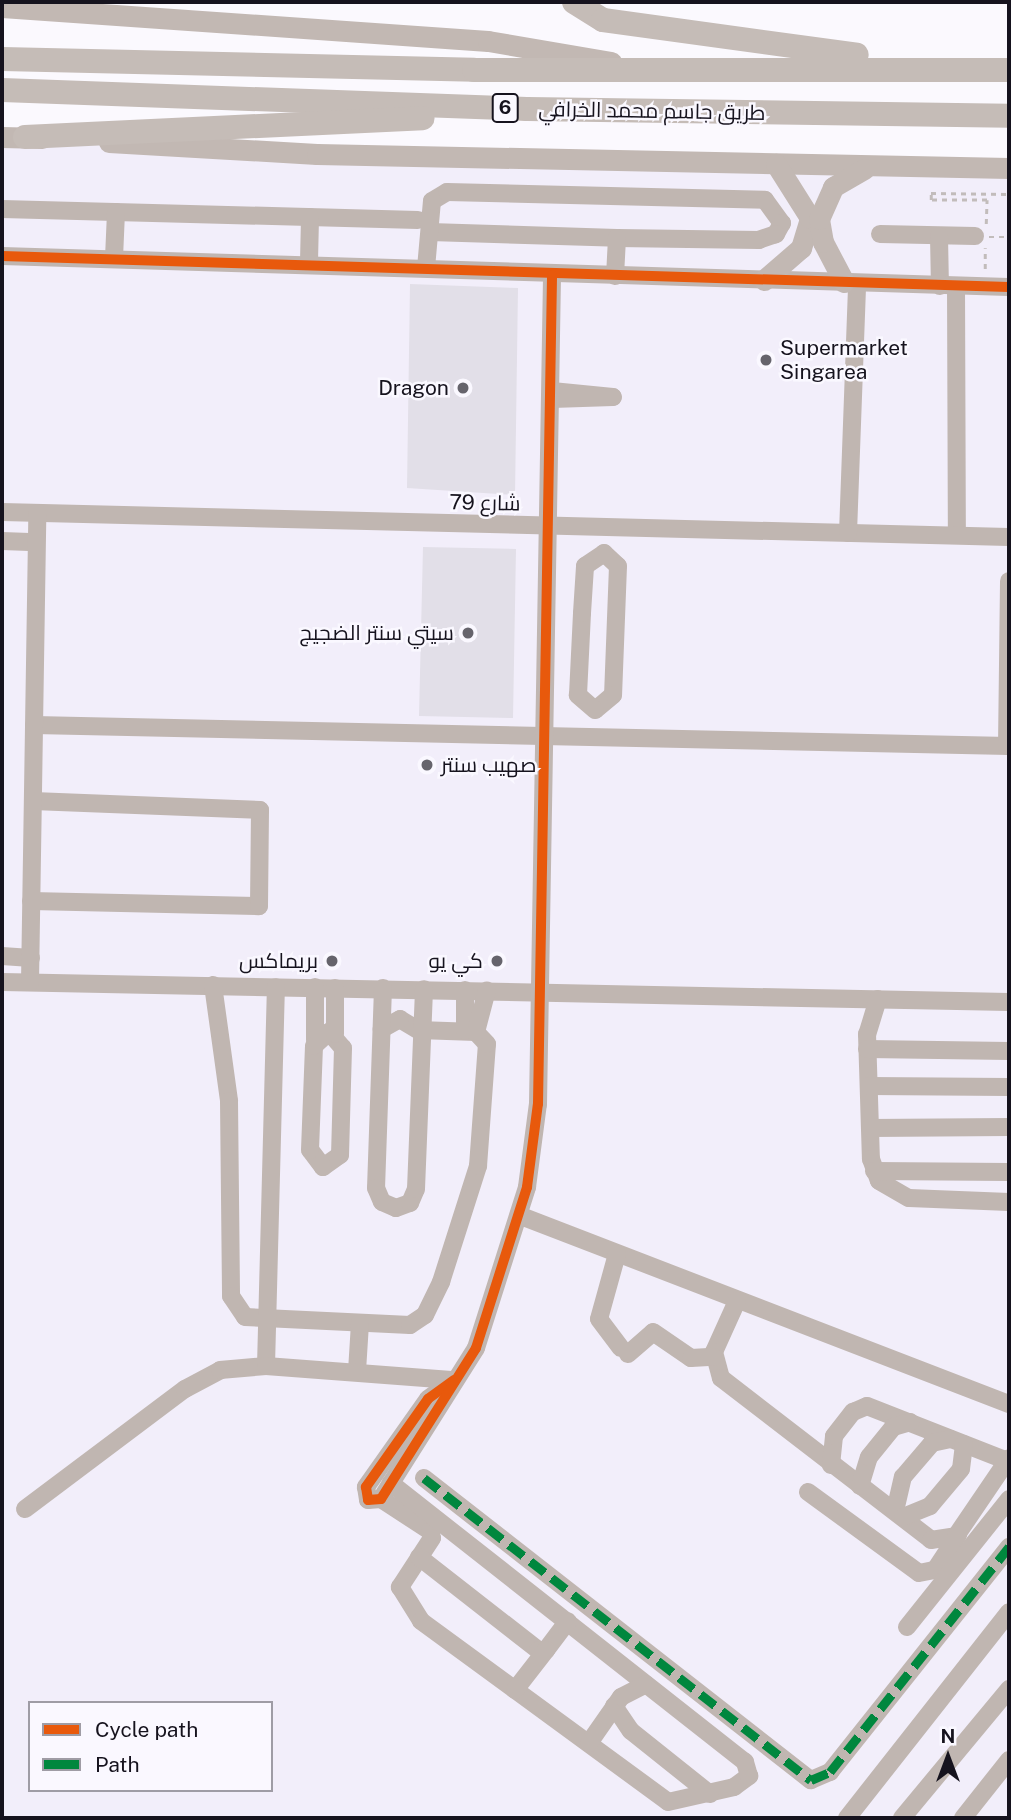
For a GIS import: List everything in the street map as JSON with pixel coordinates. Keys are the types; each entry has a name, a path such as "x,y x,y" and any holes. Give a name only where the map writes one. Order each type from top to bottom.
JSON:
{"highway":[{"path":"574,2 603,20 976,70"},
{"name":"طريق جاسم محمد الخرافي","path":"2,59 474,70 631,66 1009,70"},
{"name":"طريق جاسم محمد الخرافي","path":"2,90 527,109 1009,116"},
{"path":"13,137 527,109"}],"main road":[{"path":"2,8 488,41 631,66"},
{"path":"13,137 317,154 1009,168"},
{"path":"764,279 801,248 810,218 776,164"},
{"path":"851,283 823,242 821,207 842,178 879,166"}],"street":[{"path":"2,209 310,217 424,226 617,238 759,240 776,234 782,223 765,200 447,192 432,201 424,226 426,268"},
{"path":"114,258 116,212"},
{"path":"309,262 310,217"},
{"path":"880,234 975,236"},
{"path":"939,236 948,286 957,536"},
{"path":"615,276 617,238"},
{"path":"2,256 309,262 552,275 1009,287"},
{"path":"381,1499 449,1400 454,1380 486,1324 521,1216 538,1104 552,528 552,275"},
{"path":"848,533 851,283"},
{"name":"شارع 79","path":"2,512 552,528 1009,537"},
{"path":"30,982 37,513"},
{"path":"2,541 36,542"},
{"path":"612,554 618,566 613,695 595,710 578,695 582,613 588,559 612,554"},
{"path":"34,724 1008,746 1009,581"},
{"path":"549,612 582,613"},
{"path":"32,901 259,906 260,810 33,801"},
{"path":"2,956 31,958"},
{"path":"2,982 1009,1002"},
{"path":"219,986 218,1017 229,1101 232,1303 245,1317 360,1323 421,1320 453,1254 483,1136 487,1044 470,1032 418,1030 400,1019 382,1029"},
{"path":"266,1366 276,987"},
{"path":"315,987 310,1150 323,1167 340,1155 344,1048 335,1034 335,988"},
{"path":"383,988 376,1188 382,1202 396,1208 410,1203 415,1189 418,1030 424,989"},
{"path":"465,990 470,1032"},
{"path":"470,1032 487,990"},
{"path":"878,999 869,1015 867,1049 874,1171 887,1190 909,1198 1009,1202"},
{"path":"315,1040 335,1034"},
{"path":"867,1049 1009,1051"},
{"path":"869,1086 1009,1087"},
{"path":"870,1128 1009,1127"},
{"path":"874,1171 1009,1172"},
{"path":"521,1216 1009,1404"},
{"path":"617,1254 599,1319 624,1351 653,1332 691,1358 713,1357"},
{"path":"737,1301 713,1357 721,1378 831,1465 936,1542 960,1532"},
{"path":"358,1371 360,1323"},
{"path":"26,1509 196,1381 232,1367 358,1371 454,1380"},
{"path":"391,1483 568,1620 749,1768 734,1787 668,1802 515,1690 404,1603 400,1587 419,1557 430,1531 381,1499 368,1500 366,1487 428,1399 454,1380"},
{"path":"808,1492 919,1573 935,1570 1008,1460 872,1406 857,1409 834,1436 831,1465"},
{"path":"860,1486 869,1457 893,1427 910,1422"},
{"path":"899,1514 903,1477 928,1447 958,1441"},
{"path":"899,1514 930,1506 961,1469 958,1441"},
{"path":"424,1478 811,1780 830,1772 1009,1547"},
{"path":"907,1627 1009,1499"},
{"path":"419,1557 546,1650"},
{"path":"847,1818 1009,1612"},
{"path":"515,1690 568,1620"},
{"path":"589,1744 614,1706 646,1684"},
{"path":"902,1818 1009,1689"},
{"path":"614,1706 631,1731 710,1794"},
{"path":"963,1818 1009,1760"}],"path":[{"path":"987,200 931,200 931,193 1009,194"},
{"path":"975,236 1009,237"}],"shaded area":[{"path":"2,137 1009,168 1009,1818 2,1818"}],"building":[{"name":"Dragon","path":"410,284 518,288 515,495 407,488"},
{"name":"سيتي سنتر الضجيج","path":"423,547 516,549 513,718 419,716"}],"marked path":[{"path":"424,1478 811,1780 830,1772 1009,1547"}],"cycle path":[{"path":"2,256 1009,287"},
{"path":"454,1380 428,1399 366,1487 368,1500 381,1499 476,1348 527,1187 538,1104 552,275"}],"place":[{"name":"Supermarket Singarea","path":"766,360"},
{"name":"Dragon","path":"463,388"},
{"name":"سيتي سنتر الضجيج","path":"468,633"},
{"name":"صهيب سنتر","path":"427,765"},
{"name":"بريماكس","path":"332,961"},
{"name":"كي يو","path":"497,961"}]}
